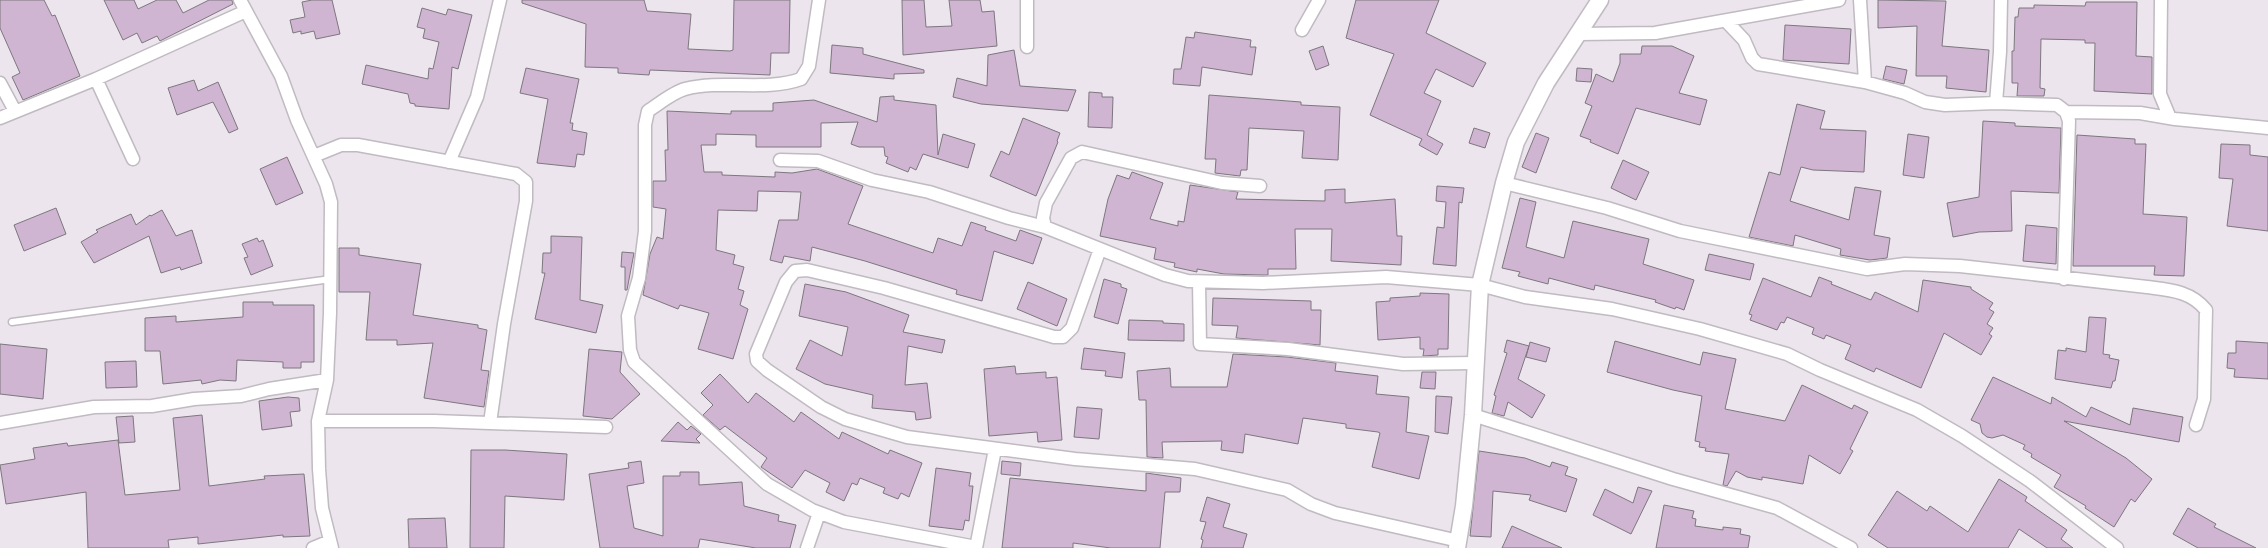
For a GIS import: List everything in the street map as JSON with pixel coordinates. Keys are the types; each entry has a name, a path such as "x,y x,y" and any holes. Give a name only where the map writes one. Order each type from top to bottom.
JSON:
{"street":[{"path":"450,162 477,97 500,0"},
{"path":"819,0 809,66 801,79 789,84 748,87 706,86 683,89 648,111 645,125 643,250 635,295 628,316 630,350 634,362 767,484 819,513 844,522 976,547 995,449"},
{"path":"1027,0 1027,47"},
{"path":"1302,30 1319,0"},
{"path":"1100,249 1072,328 1063,337 1054,337 884,288 806,270 795,271 786,282 756,354 757,361 766,370 821,406 845,419 907,437 995,449 1196,470 1287,490 1311,504 1335,513 1458,544 1473,415 1480,285 1504,183 1520,133 1546,83 1600,0"},
{"path":"1579,34 1655,33 1839,0"},
{"path":"1860,0 1865,82"},
{"path":"1996,103 2000,52 2001,0"},
{"path":"2161,0 2160,94 2170,118"},
{"path":"0,118 96,79 243,6 281,76 326,184 331,202 331,278 327,380 318,421 321,498 331,545 313,548"},
{"path":"1726,20 1744,40 1752,58 1758,64 1865,82 1905,92 1925,102 1945,104 2057,105 2066,112 2069,121 2064,279"},
{"path":"96,79 133,159"},
{"path":"0,83 15,111"},
{"path":"2066,112 2140,113 2268,128"},
{"path":"314,156 341,145 358,145 516,174 526,182 527,189 490,423"},
{"path":"1045,227 1043,218 1046,202 1071,158 1082,152 1222,183 1260,186"},
{"path":"780,160 818,161 872,180 930,192 1009,218 1045,227 1165,275 1199,282 1263,283 1386,277 1480,285 1525,297 1612,309 1700,329 1787,354 1917,410 1962,436 2030,481 2117,548"},
{"path":"1504,183 1607,208 1680,231 1867,269 1905,264 1931,265 1986,269 2175,291 2197,299 2206,310 2204,399 2196,425"},
{"path":"1199,282 1200,344 1288,349 1403,364 1475,363"},
{"path":"0,423 94,407 152,406 241,396 268,389 327,380"},
{"path":"1473,415 1673,479 1777,508 1851,548"},
{"path":"318,421 490,423 606,427"},
{"path":"807,548 819,513"}],"lane":[{"path":"12,322 331,278"}],"building":[{"path":"0,0 44,0 52,16 55,15 80,76 23,100 12,77 20,73 0,28"},
{"path":"104,0 134,0 138,9 157,0 176,0 183,13 209,0 232,0 233,4 160,41 157,36 142,43 137,33 123,40"},
{"path":"332,0 340,34 316,39 314,31 301,34 301,31 293,33 290,20 305,17 302,2"},
{"path":"522,0 644,0 647,11 691,14 688,49 730,51 733,50 734,0 790,0 789,53 771,53 770,75 650,70 649,75 618,73 618,68 585,67 586,24 522,3"},
{"path":"902,0 924,0 926,27 952,26 949,0 980,0 982,12 994,11 997,46 903,55"},
{"path":"1356,0 1439,0 1426,33 1486,63 1473,87 1436,69 1424,93 1441,101 1427,135 1443,144 1437,155 1419,145 1422,139 1370,115 1394,54 1346,38"},
{"path":"1878,0 1946,1 1942,46 1989,50 1986,92 1946,88 1947,76 1916,76 1917,26 1878,28"},
{"path":"2086,2 2137,2 2136,56 2152,57 2152,94 2094,91 2095,43 2085,43 2085,40 2041,39 2040,88 2045,89 2044,96 2017,96 2018,83 2012,83 2012,51 2014,51 2015,17 2018,17 2019,8 2034,8 2034,5 2085,6"},
{"path":"422,8 446,15 448,9 472,15 458,69 452,67 449,109 415,106 415,104 410,103 408,94 362,84 366,65 428,79 429,68 433,69 439,42 423,38 425,29 417,27"},
{"path":"1785,25 1851,29 1849,64 1783,60"},
{"path":"1195,32 1251,40 1250,47 1256,47 1252,75 1202,67 1200,86 1173,84 1174,69 1181,69 1186,37 1194,38"},
{"path":"832,45 863,48 863,54 924,70 924,73 894,74 894,79 830,73"},
{"path":"1323,46 1329,65 1316,70 1309,51"},
{"path":"1642,46 1672,46 1694,56 1679,93 1707,100 1700,125 1636,108 1618,154 1580,136 1592,106 1585,103 1596,74 1613,82 1620,63 1620,54 1641,54"},
{"path":"1014,50 1020,86 1076,90 1068,111 981,104 953,97 957,78 987,86 988,55"},
{"path":"1886,66 1907,70 1904,84 1883,79"},
{"path":"526,68 579,79 570,123 573,123 572,130 587,133 584,155 577,154 575,167 537,163 548,99 520,93"},
{"path":"1577,68 1592,69 1591,82 1576,81"},
{"path":"194,80 198,91 218,82 238,129 229,133 213,102 177,115 168,88"},
{"path":"1089,92 1102,93 1102,97 1113,97 1112,128 1088,127"},
{"path":"1209,95 1301,102 1301,105 1340,107 1338,160 1302,158 1304,131 1249,128 1247,170 1241,170 1240,176 1215,173 1216,159 1205,159"},
{"path":"894,96 894,100 936,105 938,155 943,134 975,144 968,168 923,154 916,170 910,167 908,172 886,163 888,157 885,156 884,147 859,147 851,144 858,122 821,123 821,147 756,147 756,135 716,134 716,145 701,145 704,172 722,172 722,175 775,177 775,172 792,173 817,169 863,186 848,224 933,253 938,238 962,246 971,222 986,227 985,230 1016,241 1020,230 1042,238 1033,264 994,251 982,301 956,294 957,290 865,261 812,247 810,261 784,256 782,263 770,260 779,220 798,220 801,192 758,191 757,211 718,210 716,250 735,255 733,264 744,267 738,289 744,291 740,305 748,309 733,359 698,349 709,313 680,305 678,309 643,295 650,254 657,237 663,239 666,209 653,207 653,181 666,181 665,150 668,150 667,111 731,114 731,111 773,111 773,103 814,100 877,122 880,97"},
{"path":"1797,104 1825,111 1820,129 1866,131 1864,172 1813,170 1801,167 1790,201 1849,220 1855,187 1881,191 1874,235 1890,238 1887,258 1870,260 1840,255 1841,249 1795,235 1793,246 1749,237 1769,172 1780,175"},
{"path":"1023,118 1060,133 1036,196 990,176 1001,151 1009,155"},
{"path":"1983,121 2015,123 2015,126 2061,128 2059,193 2011,191 2012,231 1979,232 1953,237 1947,203 1979,197"},
{"path":"1474,128 1490,133 1485,148 1469,143"},
{"path":"1536,133 1549,138 1536,173 1522,167"},
{"path":"1908,134 1929,137 1924,178 1903,175"},
{"path":"2077,135 2135,139 2135,144 2146,144 2143,214 2187,217 2184,276 2154,275 2155,266 2073,266"},
{"path":"2221,144 2250,145 2250,155 2268,157 2268,231 2227,226 2233,179 2219,178"},
{"path":"287,157 303,193 276,205 260,169"},
{"path":"1623,160 1649,172 1636,200 1611,188"},
{"path":"1132,172 1163,183 1150,219 1178,226 1178,221 1184,222 1190,185 1238,192 1236,199 1325,201 1325,190 1345,189 1345,203 1395,199 1397,236 1402,236 1401,265 1331,261 1332,229 1295,229 1296,269 1268,269 1268,275 1263,275 1224,274 1197,269 1197,272 1174,267 1175,263 1154,259 1156,248 1100,236 1108,199 1117,175 1129,179"},
{"path":"1437,186 1464,188 1462,203 1459,202 1456,266 1433,264 1437,227 1444,228 1446,202 1436,201"},
{"path":"1520,198 1536,202 1526,247 1564,258 1573,221 1649,239 1643,264 1694,280 1684,310 1655,302 1656,300 1595,285 1594,290 1549,278 1548,284 1518,276 1520,272 1502,268"},
{"path":"56,208 66,234 24,251 14,225"},
{"path":"162,210 176,236 192,230 202,263 181,270 180,267 161,273 149,236 94,263 81,242 98,232 96,230 131,214 136,225 150,215"},
{"path":"2026,225 2057,228 2056,264 2023,261"},
{"path":"551,236 582,237 580,300 603,305 596,333 535,319 545,273 542,273 543,253 551,253"},
{"path":"257,238 259,242 263,240 273,266 251,275 244,258 248,257 242,244"},
{"path":"339,248 359,248 359,255 421,264 413,315 478,325 478,328 487,330 481,370 489,371 484,407 424,398 433,343 397,345 397,340 366,340 370,292 339,292"},
{"path":"622,252 634,253 627,290 625,290 625,267 621,267"},
{"path":"1709,254 1754,264 1750,280 1705,270"},
{"path":"1819,277 1832,282 1831,284 1871,300 1875,292 1918,312 1923,280 1971,287 1971,289 1993,303 1989,309 1994,312 1987,324 1993,328 1989,334 1992,336 1981,355 1944,333 1921,388 1876,368 1874,372 1845,359 1851,345 1826,335 1824,339 1812,334 1814,328 1787,317 1784,323 1781,322 1777,330 1750,320 1752,315 1749,314 1763,278 1811,297"},
{"path":"1104,279 1121,284 1121,287 1127,289 1118,324 1094,317"},
{"path":"1028,282 1067,299 1057,326 1017,309"},
{"path":"805,284 846,292 909,315 903,332 945,340 942,353 908,346 905,385 927,383 931,418 916,420 915,412 872,408 873,395 825,384 796,369 810,340 842,356 848,327 799,316"},
{"path":"1420,293 1449,294 1448,349 1438,349 1438,355 1423,356 1424,349 1420,349 1420,337 1378,340 1376,302 1390,301 1390,298 1420,296"},
{"path":"1213,298 1311,301 1311,310 1321,310 1320,345 1236,338 1238,326 1212,325"},
{"path":"243,302 273,302 273,305 314,305 314,362 301,362 301,368 283,368 283,362 237,360 236,381 220,380 202,384 201,380 163,384 160,351 145,351 145,318 176,316 176,322 243,317"},
{"path":"2089,317 2106,318 2103,354 2110,355 2109,358 2119,360 2115,381 2113,381 2111,388 2055,379 2058,350 2066,351 2066,348 2086,352"},
{"path":"1129,320 1184,324 1184,341 1128,340"},
{"path":"1507,340 1529,346 1518,379 1545,395 1532,418 1508,402 1504,416 1492,413 1496,396 1494,395 1507,353 1504,352"},
{"path":"1615,341 1700,365 1703,352 1736,359 1725,409 1785,421 1802,385 1852,409 1854,405 1868,412 1850,449 1853,451 1840,474 1809,455 1803,484 1762,477 1762,480 1747,477 1736,471 1727,486 1723,485 1729,454 1705,451 1706,448 1699,447 1700,442 1695,441 1702,396 1607,372"},
{"path":"2236,341 2268,343 2268,379 2234,377 2235,369 2227,368 2228,353 2236,353"},
{"path":"1530,342 1550,348 1546,362 1526,357"},
{"path":"0,344 47,349 43,399 0,394"},
{"path":"1084,348 1125,353 1122,378 1105,376 1106,371 1081,369"},
{"path":"589,349 622,352 620,372 640,394 612,419 583,416"},
{"path":"1233,354 1287,357 1336,363 1335,371 1378,376 1376,394 1409,397 1406,432 1429,436 1419,479 1372,467 1380,433 1346,428 1346,424 1303,418 1298,444 1245,434 1243,453 1221,450 1222,441 1162,442 1163,458 1147,457 1146,400 1139,400 1137,371 1170,368 1171,387 1227,387"},
{"path":"136,361 137,387 106,388 105,362"},
{"path":"1015,366 1016,374 1046,372 1046,378 1057,377 1062,440 1038,442 1037,432 989,436 984,369"},
{"path":"1422,372 1436,372 1435,389 1420,388"},
{"path":"720,374 748,403 756,393 794,422 801,412 839,439 842,432 888,454 890,450 922,463 909,497 901,493 898,499 883,493 885,488 860,478 857,485 852,483 844,501 826,492 830,483 805,470 792,488 761,467 767,458 725,426 720,430 703,415 713,405 701,393"},
{"path":"1993,377 2051,404 2052,397 2086,417 2091,407 2130,425 2133,408 2183,417 2179,442 2064,421 2126,458 2152,479 2135,502 2131,499 2114,527 2085,508 2086,506 2054,487 2061,475 2031,457 2032,454 2023,449 2025,445 2003,435 1992,438 1987,437 1982,433 1980,424 1971,420"},
{"path":"1436,396 1452,397 1448,434 1435,432"},
{"path":"288,397 299,398 300,411 290,412 292,426 262,430 259,401"},
{"path":"1077,407 1102,409 1099,439 1074,437"},
{"path":"202,415 209,486 265,479 264,476 304,474 310,536 283,537 283,535 198,544 198,537 168,540 169,548 88,548 86,492 6,504 0,465 35,459 33,448 67,443 68,446 118,440 125,495 180,490 173,418"},
{"path":"133,416 135,442 119,443 116,417"},
{"path":"678,422 687,430 691,426 701,434 696,439 700,443 661,441"},
{"path":"471,450 567,454 564,500 505,496 504,548 470,548"},
{"path":"1479,451 1525,458 1550,467 1552,462 1568,467 1565,475 1577,479 1566,512 1529,500 1531,495 1493,491 1491,537 1470,536"},
{"path":"641,461 644,483 627,486 634,528 663,536 663,476 680,476 680,472 699,472 699,485 742,482 744,506 779,515 778,521 796,525 790,548 756,548 700,539 698,548 600,548 589,474 629,468 628,463"},
{"path":"1002,461 1021,463 1020,476 1001,474"},
{"path":"936,468 971,473 969,486 973,486 969,521 965,520 963,530 929,526"},
{"path":"1146,473 1181,478 1180,492 1165,492 1160,548 1111,548 1073,543 1073,548 1002,548 1010,478 1146,491"},
{"path":"1999,479 2027,497 2025,501 2067,530 2061,539 2073,548 2047,548 2019,529 2008,548 1888,548 1868,535 1897,491 1927,511 1930,506 1968,532"},
{"path":"1638,487 1652,491 1631,534 1593,515 1605,489 1633,503"},
{"path":"1207,497 1230,504 1223,527 1247,534 1243,548 1201,548 1203,540 1201,539 1206,522 1200,521"},
{"path":"1664,505 1694,511 1692,518 1696,519 1695,526 1723,530 1723,527 1741,529 1740,534 1750,536 1748,548 1656,548"},
{"path":"2188,508 2216,524 2214,527 2256,548 2198,548 2173,534"},
{"path":"445,518 447,548 409,548 408,519"},
{"path":"1512,526 1562,548 1502,548"}]}
